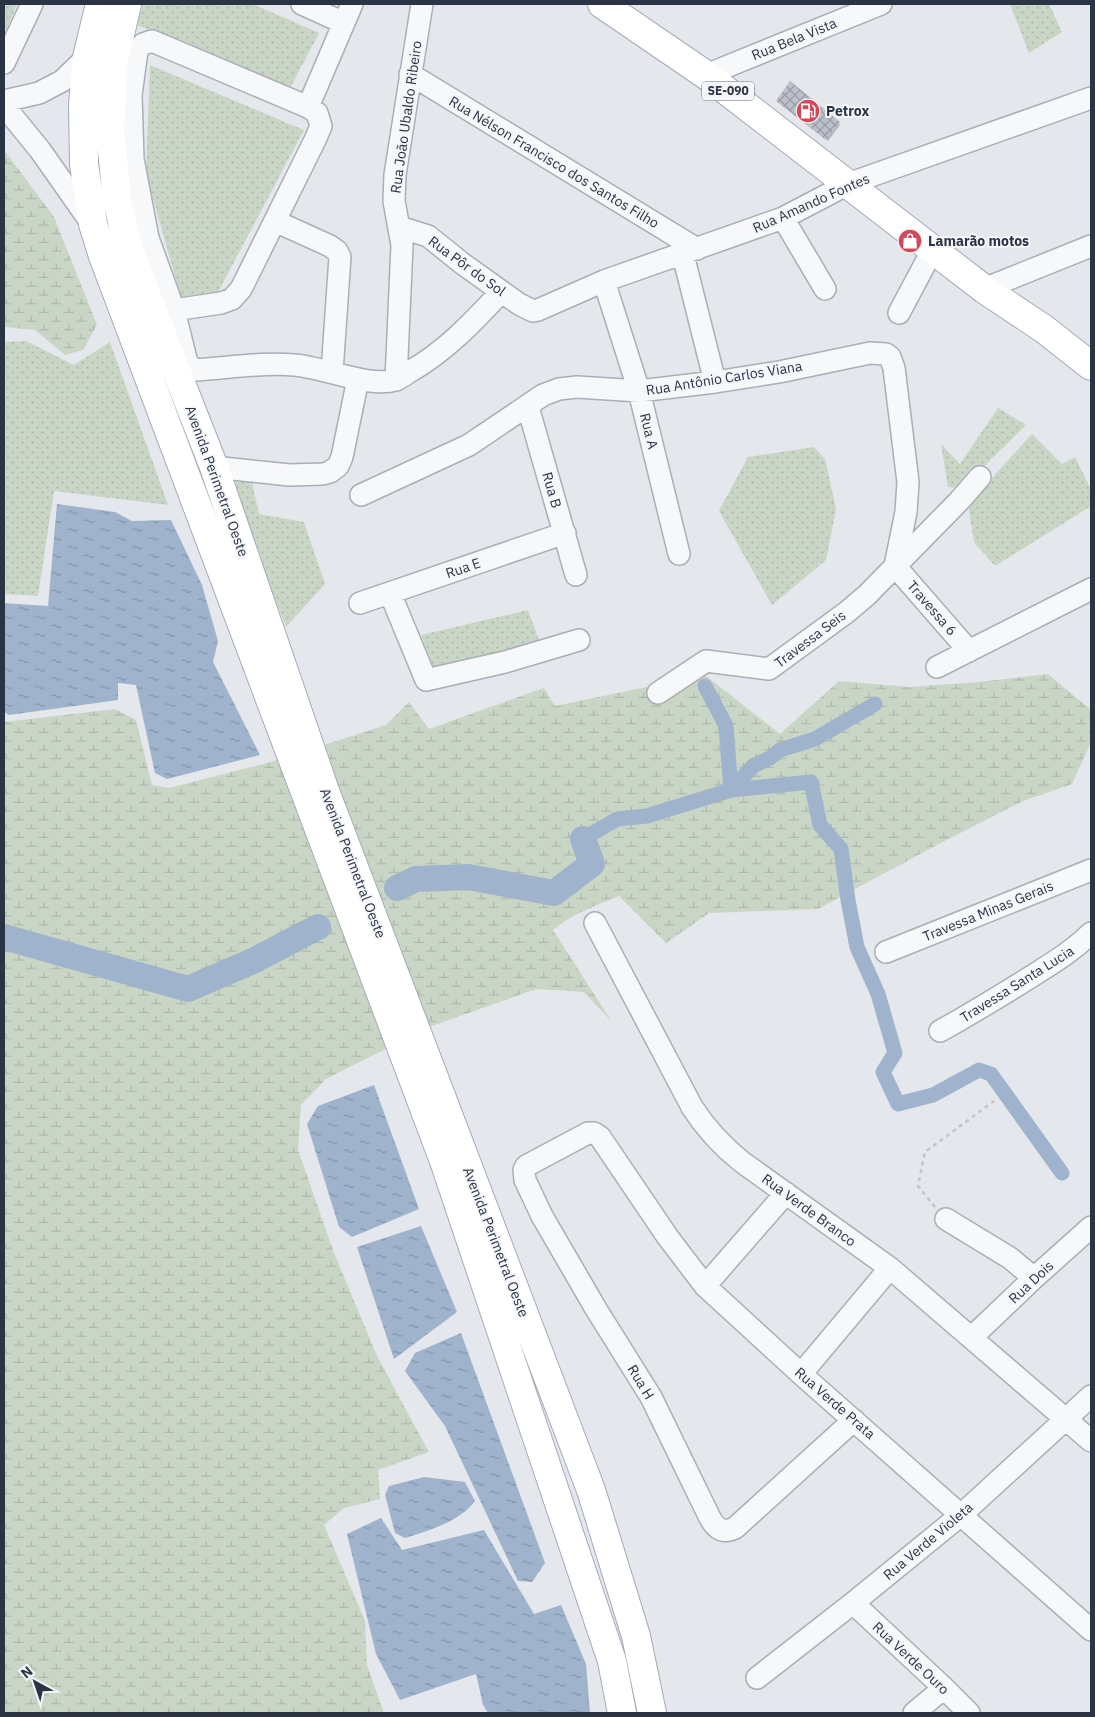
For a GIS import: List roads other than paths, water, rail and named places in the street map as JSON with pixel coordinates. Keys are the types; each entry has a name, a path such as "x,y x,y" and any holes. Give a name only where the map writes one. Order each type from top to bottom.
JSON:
{"main road":[{"name":"Avenida Perimetral Oeste","path":"100,4 87,57 83,105 84,164 93,224 306,798 444,1161 612,1661 622,1713"},
{"name":"Avenida Perimetral Oeste","path":"127,4 113,65 110,131 117,199 128,248 214,467 326,791 591,1490 636,1636 652,1713"},
{"name":"SE-090","path":"602,4 706,75 984,289 1044,329 1091,366"}],"street":[{"path":"4,63 32,4"},
{"path":"302,4 344,23"},
{"path":"308,107 352,4"},
{"name":"Rua João Ubaldo Ribeiro","path":"396,380 402,246 394,201 395,175 422,4"},
{"name":"Rua Bela Vista","path":"706,75 881,4"},
{"path":"174,310 222,303 232,299 241,289 321,126 317,113 308,107 152,41 143,44 137,51 131,95 133,159 148,238 174,310 187,363 195,370 287,364 358,379 396,380 419,367 439,352 474,321 501,292"},
{"path":"4,101 39,93 62,81 87,57"},
{"name":"Rua Nélson Francisco dos Santos Filho","path":"410,74 690,252"},
{"name":"Rua Amando Fontes","path":"533,311 543,309 604,281 783,218 848,184 1091,98"},
{"path":"4,106 40,150 93,224"},
{"path":"783,218 825,289"},
{"path":"275,222 330,246 337,251 340,257 332,372"},
{"name":"Rua Pôr do Sol","path":"399,227 428,236 501,292 533,311"},
{"path":"984,289 1091,246"},
{"path":"899,313 933,249"},
{"path":"690,252 715,382"},
{"name":"Rua A","path":"604,281 639,391 679,554"},
{"name":"Rua Antônio Carlos Viana","path":"361,495 468,445 551,391 569,387 639,391 779,372 870,353 886,354 892,360 894,368 908,482 906,512 895,566"},
{"path":"214,467 289,475 330,472 338,466 342,457 358,379"},
{"name":"Rua B","path":"528,406 576,575"},
{"name":"Travessa Seis","path":"658,693 706,661 769,670 867,595 980,477"},
{"name":"Rua E","path":"360,603 565,533"},
{"name":"Travessa 6","path":"895,566 969,651"},
{"path":"937,667 1091,589"},
{"path":"390,593 426,680 505,662 579,640"},
{"name":"Travessa Minas Gerais","path":"886,952 1091,870"},
{"name":"Rua Verde Branco","path":"595,923 692,1107 703,1124 723,1146 890,1268 1091,1441"},
{"name":"Travessa Santa Lucia","path":"940,1031 978,1011 1060,958 1075,948 1091,933"},
{"name":"Rua H","path":"609,1148 597,1135 588,1133 529,1163 524,1170 525,1180 542,1216 576,1275 651,1397 714,1525 724,1531 735,1528 854,1420"},
{"name":"Rua Verde Prata","path":"609,1148 667,1236 706,1286 801,1374 1091,1630"},
{"path":"706,1286 786,1193"},
{"path":"946,1219 1010,1258 1034,1278"},
{"name":"Rua Dois","path":"971,1338 1091,1227"},
{"path":"801,1374 890,1268"},
{"name":"Rua Verde Violeta","path":"756,1678 853,1603 961,1515 1091,1396"},
{"name":"Rua Verde Ouro","path":"853,1603 969,1713"},
{"path":"914,1713 944,1688"}],"water":[{"path":"57,504 115,512 132,521 171,520 202,585 218,641 213,662 260,755 167,779 155,773 136,685 118,683 118,700 9,715 4,712 4,603 48,606"},
{"path":"374,1085 419,1209 352,1237 339,1227 307,1124 318,1106"},
{"path":"421,1226 457,1312 394,1359 357,1247"},
{"path":"461,1333 545,1563 532,1582 518,1581 445,1426 405,1371 415,1353"},
{"path":"424,1477 465,1482 475,1501 461,1515 452,1520 405,1538 395,1533 385,1495 389,1486"},
{"path":"381,1518 402,1550 484,1530 534,1614 561,1605 586,1664 590,1713 488,1713 483,1705 476,1674 400,1700 376,1654 347,1534"}],"waterway":[{"path":"705,686 726,726 731,790"},
{"path":"731,790 753,766 770,758 780,750 815,739 875,704"},
{"path":"583,839 617,819 647,816 731,790 811,782 820,825 841,849 857,947 878,994 895,1053 883,1072 898,1104 933,1095 979,1070 991,1074 1062,1173"},
{"path":"397,888 416,879 468,877 554,893 592,864 583,839"},
{"path":"4,937 188,989 253,961 318,927"}],"place":[{"name":"Petrox","path":"808,111"},
{"name":"Lamarão motos","path":"910,241"}]}
